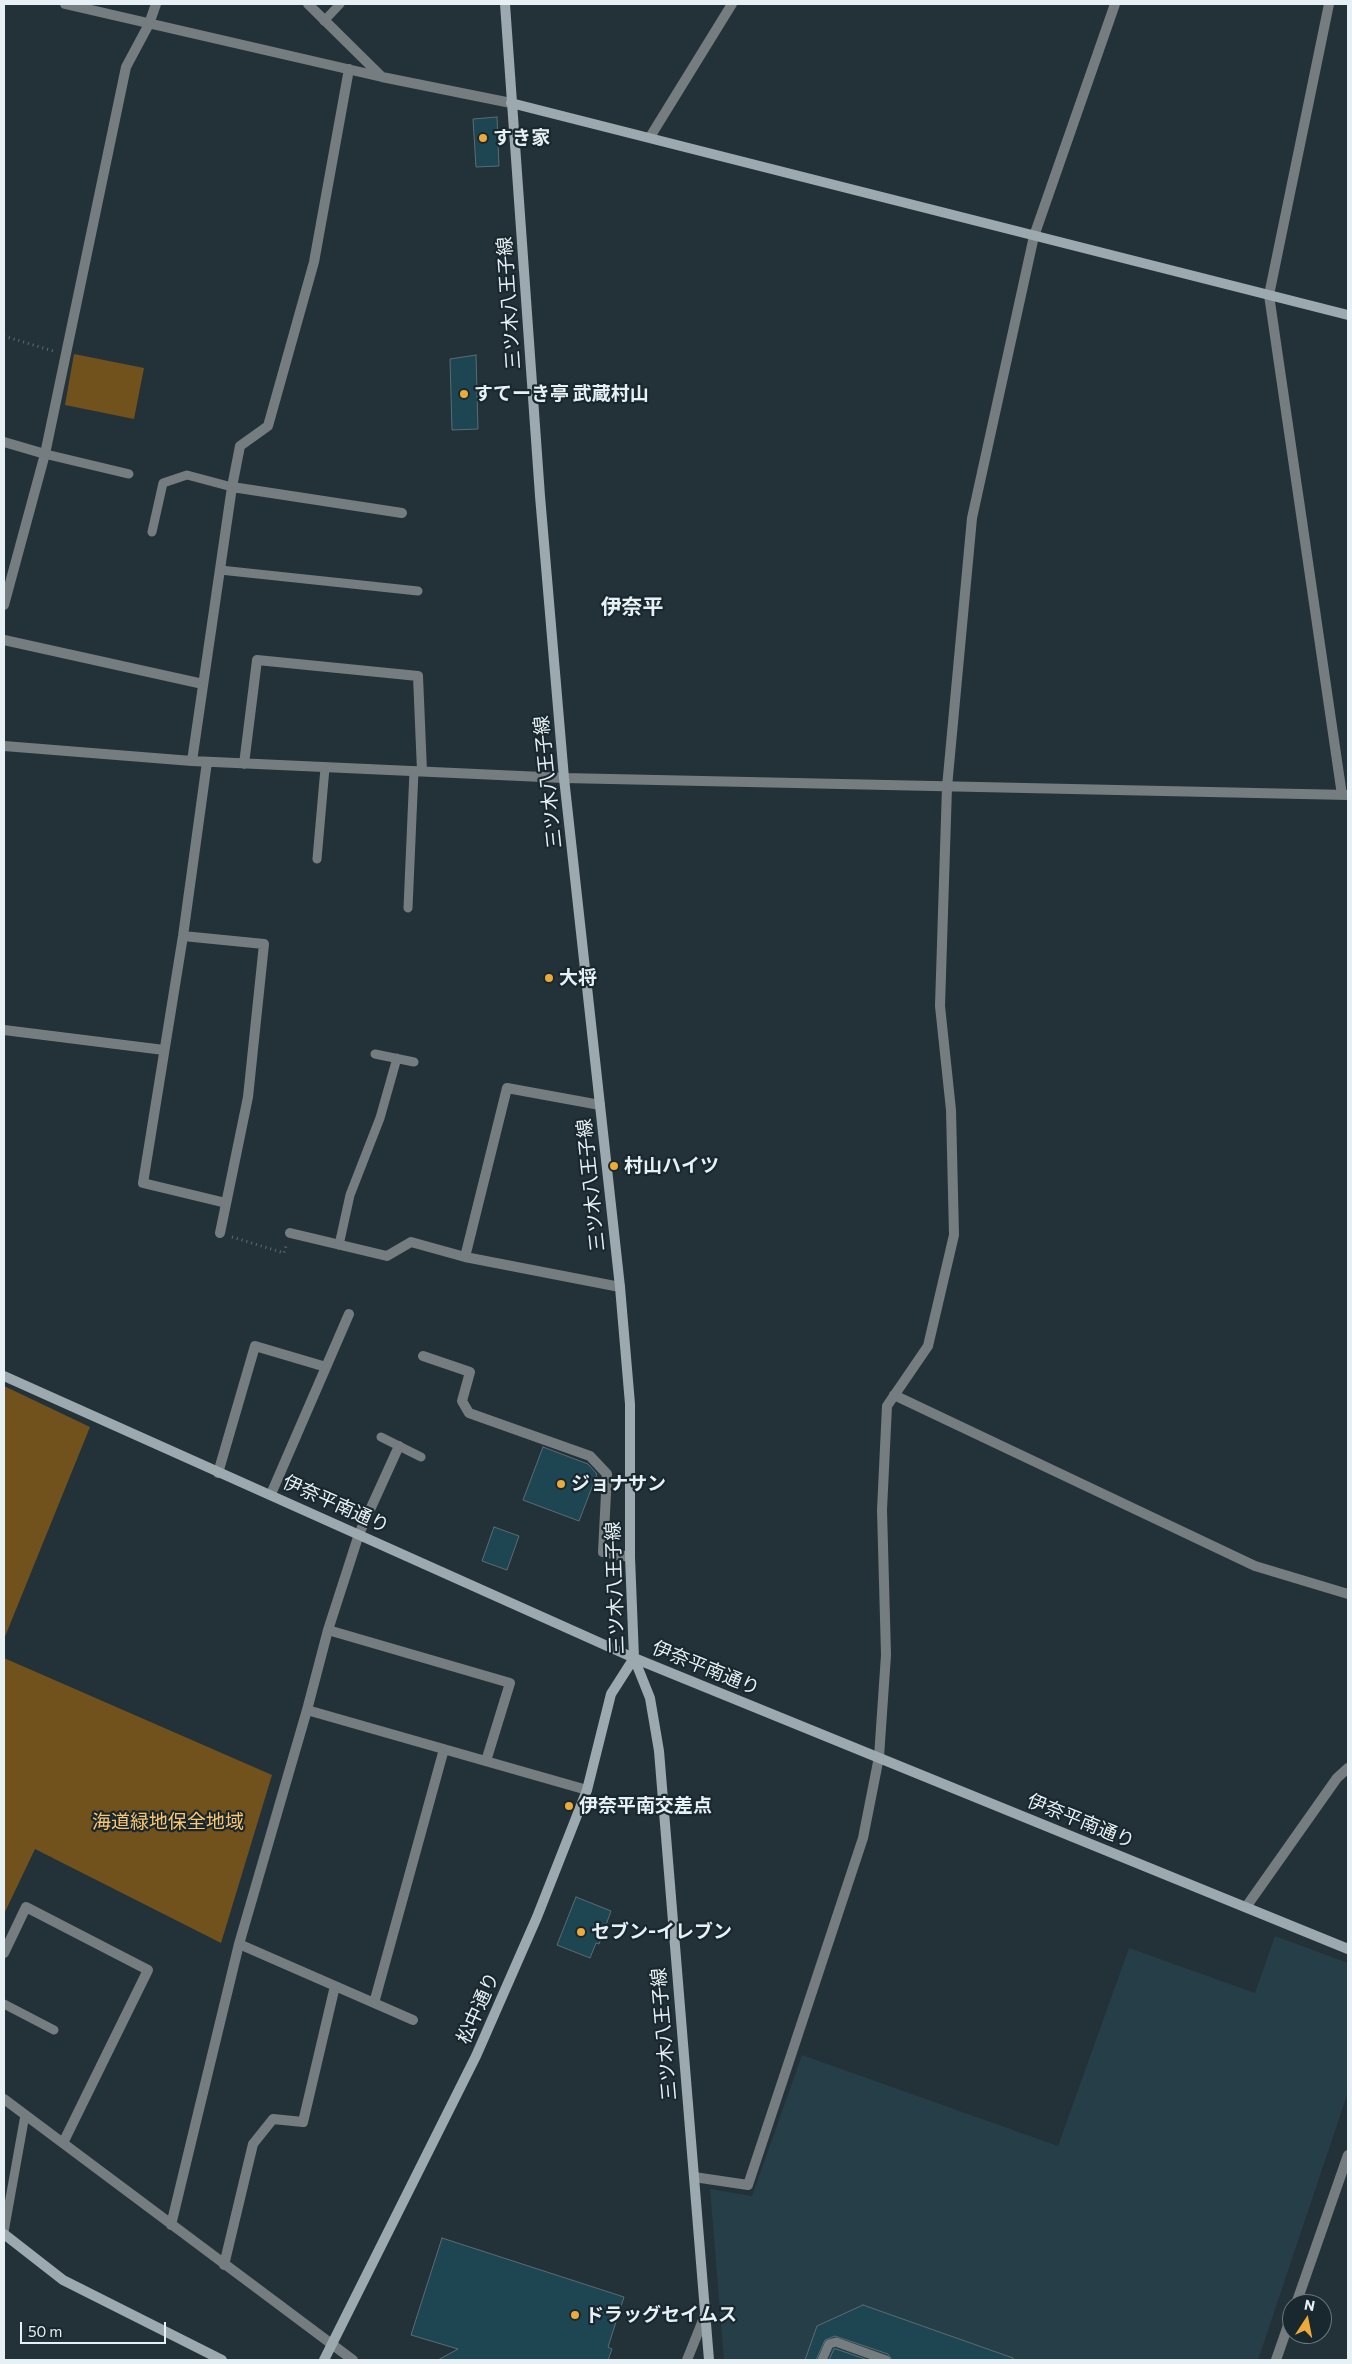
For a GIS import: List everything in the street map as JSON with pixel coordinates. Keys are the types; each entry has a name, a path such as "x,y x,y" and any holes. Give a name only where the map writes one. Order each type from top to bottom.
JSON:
{"street":[{"path":"65,4 382,77 511,103 1348,315"},
{"path":"4,605 45,454 126,67 149,24 156,4"},
{"path":"308,4 382,77"},
{"name":"三ツ木八王子線","path":"504,4 540,496 564,778 620,1287 630,1404 630,1557 634,1658 650,1698 659,1751 709,2360"},
{"path":"650,137 732,4"},
{"path":"694,2177 748,2185 863,1838 879,1757 886,1655 883,1500 887,1406 928,1346 954,1235 951,1110 940,1006 947,787 972,518 1034,236 1115,4"},
{"path":"4,746 207,762 564,778 1345,795 1269,295 1328,4"},
{"path":"192,761 232,486 240,446 268,426 314,262 349,69"},
{"path":"4,442 45,454"},
{"path":"232,486 402,513"},
{"path":"4,640 203,684"},
{"path":"244,764 256,660 418,676 418,771"},
{"path":"207,762 183,936 143,1183 226,1202"},
{"path":"183,936 264,944 248,1097 220,1233"},
{"path":"4,1030 164,1050"},
{"path":"465,1256 507,1088 600,1105"},
{"path":"290,1232 387,1256 411,1242 465,1256 620,1287"},
{"path":"271,1494 349,1314"},
{"path":"218,1473 254,1346 326,1368"},
{"path":"423,1356 470,1372 462,1401 469,1413 590,1456 607,1474 602,1552 630,1557"},
{"name":"伊奈平南通り","path":"4,1376 634,1658 1348,1949"},
{"path":"894,1395 1255,1566 1348,1594"},
{"path":"171,2225 239,1944 307,1710 328,1630 358,1534 399,1446"},
{"path":"328,1630 510,1684 486,1761"},
{"name":"松中通り","path":"324,2360 476,2056 537,1917 587,1790 611,1694 634,1658"},
{"path":"307,1710 587,1790"},
{"path":"374,2003 444,1749"},
{"path":"1246,1907 1337,1778 1348,1768"},
{"path":"4,1953 26,1907 148,1970 63,2144"},
{"path":"239,1944 413,2020"},
{"path":"224,2265 254,2144 273,2119 302,2122 335,1986"},
{"path":"4,2099 353,2360"},
{"path":"1299,2294 1348,2155"},
{"path":"4,2233 63,2280 222,2360"},
{"path":"687,2360 705,2315"},
{"path":"1276,2360 1282,2343"}],"lane":[{"path":"324,21 340,4"},
{"path":"45,454 129,474"},
{"path":"152,532 163,484 187,475 232,486"},
{"path":"220,570 418,591"},
{"path":"316,859 325,768"},
{"path":"408,908 418,771"},
{"path":"375,1054 414,1062"},
{"path":"339,1245 350,1195 380,1118 397,1058"},
{"path":"381,1437 420,1457"},
{"path":"4,2004 54,2030"},
{"path":"4,2233 25,2115"},
{"path":"822,2360 829,2344 836,2342 871,2358 886,2360"}],"path":[{"path":"4,336 67,355"},
{"path":"220,1233 284,1252 290,1232"}],"shaded area":[{"path":"1275,1936 1348,1963 1348,2092 1258,2360 724,2360 710,2189 752,2196 802,2055 1058,2146 1129,1948 1255,1993"}],"green space":[{"path":"74,354 144,368 134,419 65,405"},
{"path":"4,1386 90,1427 4,1639"},
{"name":"海道緑地保全地域","path":"4,1658 272,1775 221,1943 35,1849 4,1914"}],"building":[{"path":"497,117 499,166 476,167 473,119"},
{"name":"すてーき亭 武蔵村山","path":"476,355 478,429 452,430 450,359"},
{"name":"ジョナサン","path":"543,1447 588,1464 597,1474 579,1521 523,1500"},
{"path":"494,1527 519,1536 507,1570 482,1561"},
{"path":"576,1897 611,1911 599,1944 596,1943 590,1958 557,1945"},
{"path":"442,2238 624,2297 608,2347 612,2349 608,2360 438,2360 458,2349 411,2335"},
{"path":"863,2305 1013,2358 1013,2360 892,2360 888,2354 835,2336 825,2340 816,2360 805,2360 817,2326"},
{"path":"834,2349 836,2349 868,2360 829,2360"}],"place":[{"name":"すき家","path":"483,138"},
{"name":"すてーき亭 武蔵村山","path":"464,394"},
{"name":"大将","path":"549,978"},
{"name":"村山ハイツ","path":"614,1166"},
{"name":"ジョナサン","path":"561,1484"},
{"name":"伊奈平南交差点","path":"569,1806"},
{"name":"セブン-イレブン","path":"581,1932"},
{"name":"ドラッグセイムス","path":"575,2315"}],"district":[{"name":"伊奈平","path":"632,607"}]}
